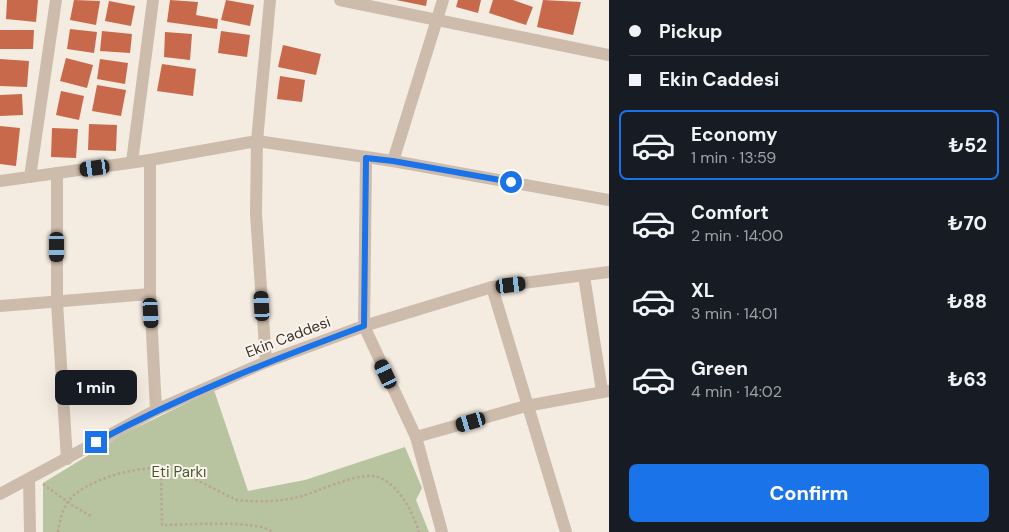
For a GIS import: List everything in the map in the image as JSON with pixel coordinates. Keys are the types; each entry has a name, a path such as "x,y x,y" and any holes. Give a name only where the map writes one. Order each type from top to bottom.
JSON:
{"street":[{"path":"30,177 56,0"},
{"path":"132,162 153,0"},
{"path":"266,362 256,214 256,141 270,0"},
{"path":"340,0 438,18 609,55"},
{"path":"393,161 443,0"},
{"path":"0,181 150,160 256,141 393,161 609,200"},
{"path":"366,158 364,326 416,438 442,532"},
{"path":"150,160 150,294 156,410"},
{"path":"58,173 57,303 67,458"},
{"name":"Ekin Caddesi","path":"0,494 156,410 266,362 364,326 492,287 609,272"},
{"path":"416,438 526,406 605,391 584,276"},
{"path":"492,287 526,406 566,532"},
{"path":"0,306 57,303 150,294"},
{"path":"30,532 31,478"}],"path":[{"path":"58,532 67,502 77,492 110,476 149,467 176,472 237,500 249,501 275,501 299,496 370,475 378,477 390,485 403,499 415,518 419,532"},
{"path":"161,468 162,526 252,525 268,528 273,532"},
{"path":"31,478 91,516"}],"green space":[{"name":"Eti Parkı","path":"214,390 248,491 305,480 405,447 422,488 416,500 429,532 43,532 43,483 123,434"}],"building":[{"path":"7,0 38,0 36,22 6,19"},
{"path":"74,0 100,1 96,25 70,20"},
{"path":"170,0 198,2 196,15 218,19 217,29 167,22"},
{"path":"226,0 254,5 250,26 221,20"},
{"path":"396,0 427,0 426,6"},
{"path":"458,0 481,0 478,13 456,7"},
{"path":"493,0 513,0 533,7 526,25 489,13"},
{"path":"543,0 581,2 573,35 537,27"},
{"path":"109,1 135,6 131,26 105,21"},
{"path":"70,29 97,32 94,53 67,49"},
{"path":"0,30 34,30 33,49 0,49"},
{"path":"102,31 132,34 130,53 100,51"},
{"path":"221,31 250,35 247,57 218,53"},
{"path":"165,32 192,34 190,60 164,57"},
{"path":"283,45 321,54 316,75 278,67"},
{"path":"66,58 93,65 87,88 60,81"},
{"path":"0,59 29,61 27,87 0,86"},
{"path":"100,59 128,63 125,84 97,79"},
{"path":"162,64 196,69 193,96 157,91"},
{"path":"280,76 305,80 302,102 277,99"},
{"path":"97,85 126,90 121,116 92,111"},
{"path":"61,91 84,96 79,120 56,115"},
{"path":"22,94 23,115 0,116 0,95"},
{"path":"89,124 117,125 116,151 88,150"},
{"path":"0,126 20,128 16,166 0,164"},
{"path":"52,128 78,129 76,158 51,157"}],"route":[{"path":"96,442 156,410 266,362 364,326 366,158 511,182"}]}
